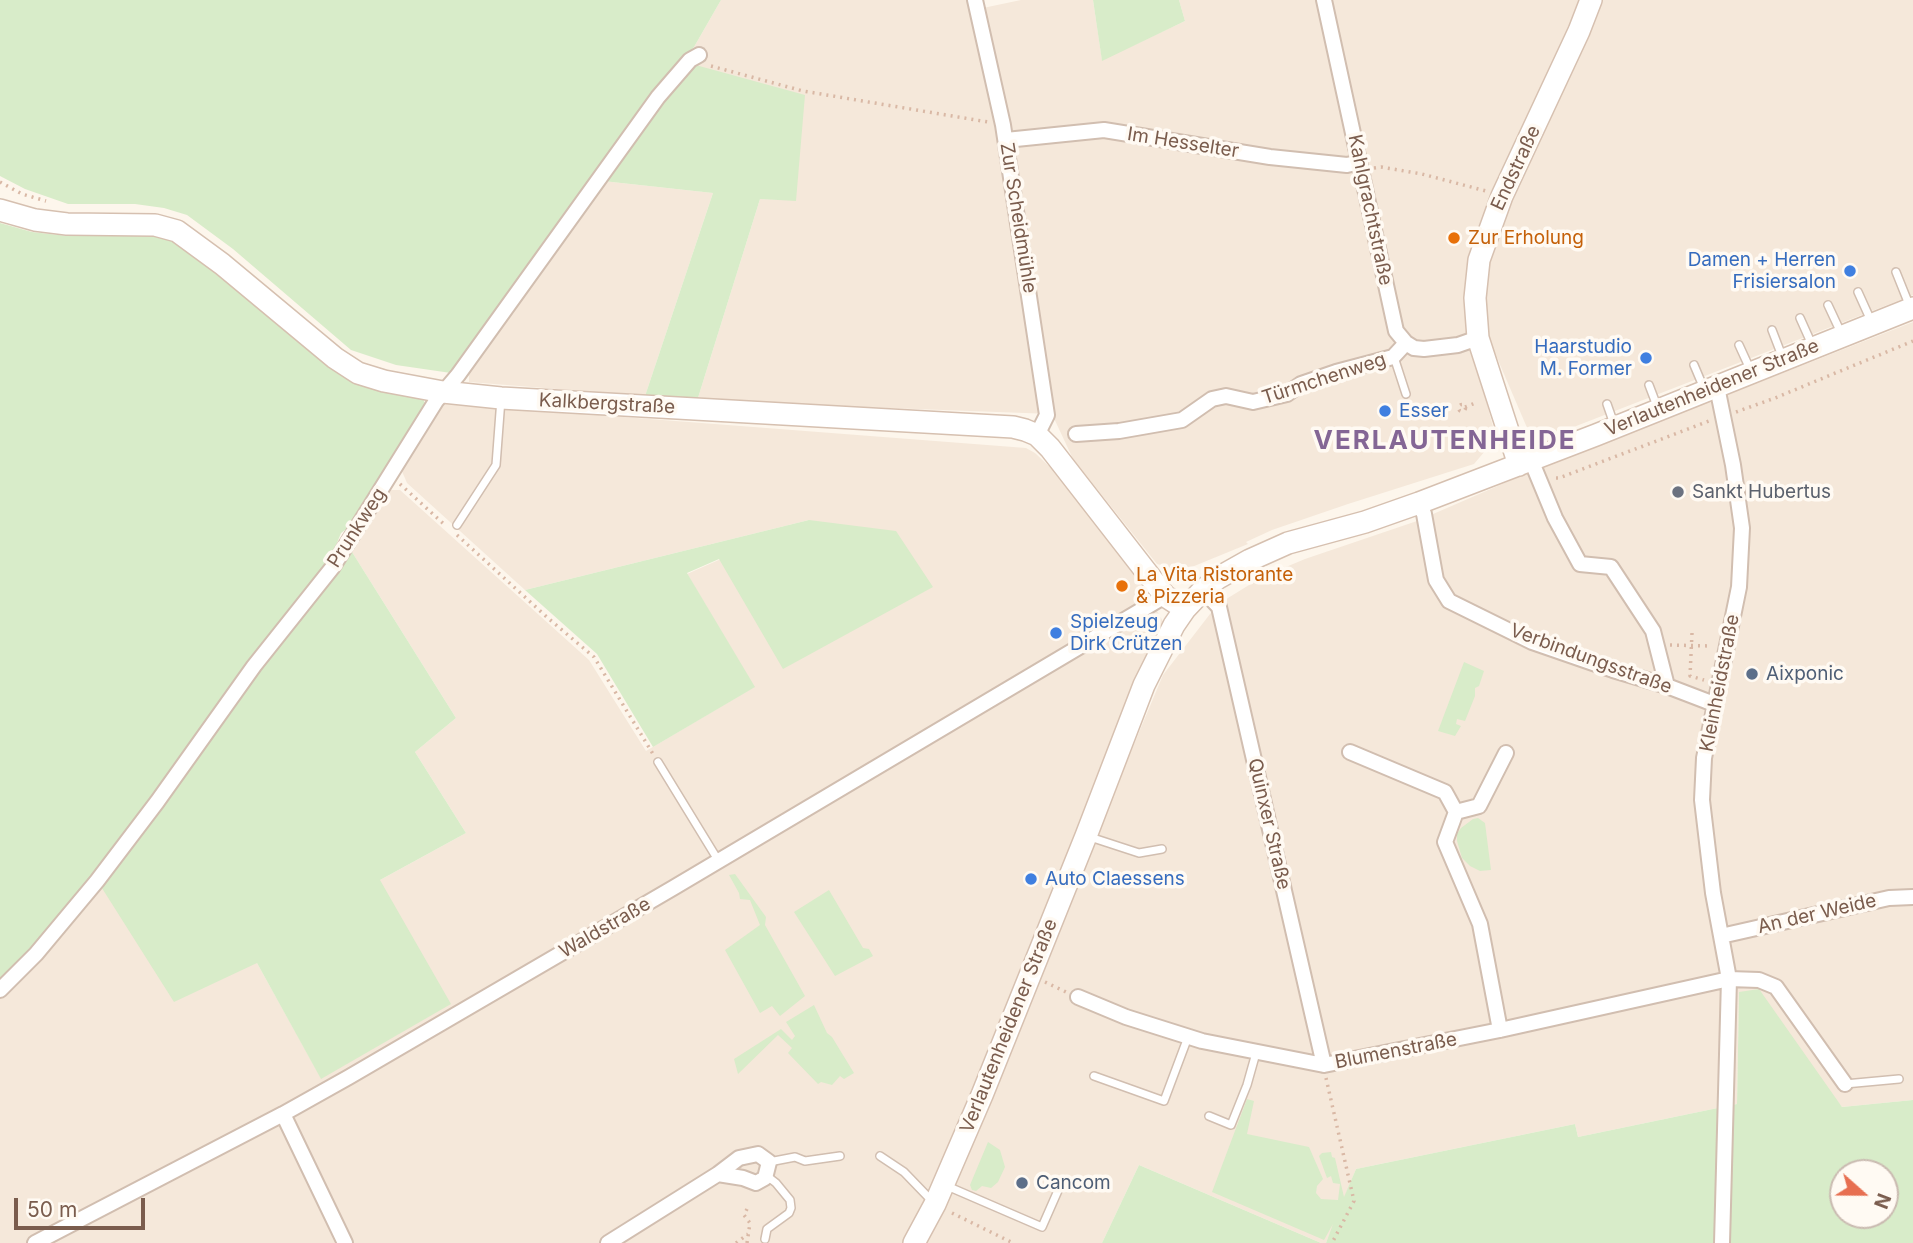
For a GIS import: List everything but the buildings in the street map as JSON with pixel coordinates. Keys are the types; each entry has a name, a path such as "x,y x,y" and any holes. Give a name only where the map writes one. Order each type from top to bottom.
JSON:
{"main road":[{"name":"Endstraße","path":"1529,467 1479,338 1475,298 1479,260 1502,196 1574,43 1591,0"},
{"name":"Kalkbergstraße","path":"0,210 35,220 67,224 155,225 177,231 222,264 335,358 358,373 384,381 443,392 501,398 1013,427 1037,435"},
{"name":"Verlautenheidener Straße","path":"914,1243 935,1204 982,1095 1144,685 1185,609 1203,590 1250,560 1288,543 1365,522 1529,467 1615,427 1912,308"},
{"path":"1037,435 1165,596 1185,609"}],"street":[{"name":"Zur Scheidmühle","path":"975,0 1006,140 1047,415 1037,435"},
{"name":"Kahlgrachtstraße","path":"1324,0 1392,320 1396,331 1406,343"},
{"name":"Prunkweg","path":"0,990 36,954 97,881 254,666 332,568 436,401 466,364 659,97 694,57"},
{"name":"Im Hesselter","path":"1006,140 1104,130 1270,157 1361,166"},
{"path":"1406,343 1414,348 1424,349 1458,345 1479,338"},
{"name":"Türmchenweg","path":"1076,435 1182,420 1212,399 1226,396 1253,402 1287,394 1301,384 1393,357 1406,343"},
{"name":"Kleinheidstraße","path":"1711,389 1723,416 1742,528 1739,587 1704,758 1702,800 1713,893 1729,979 1722,1243"},
{"path":"1529,467 1580,564 1611,567 1653,631 1667,686"},
{"name":"Verbindungsstraße","path":"1419,503 1424,514 1436,580 1449,601 1532,642 1667,686 1714,705"},
{"name":"Quinxer Straße","path":"1203,590 1219,607 1324,1065"},
{"name":"Waldstraße","path":"35,1243 283,1114 637,909 1165,596"},
{"path":"1350,752 1445,792 1456,812 1445,842 1480,924 1500,1030"},
{"path":"1456,812 1479,806 1506,753"},
{"name":"An der Weide","path":"1721,936 1889,898 1913,897"},
{"path":"1729,979 1759,980 1776,987 1845,1084"},
{"name":"Blumenstraße","path":"1078,997 1126,1017 1188,1037 1324,1065 1500,1030 1729,979"},
{"path":"283,1114 345,1243"},
{"path":"608,1243 739,1158 758,1154 767,1169 765,1178 756,1183 718,1174"}],"lane":[{"path":"1896,272 1912,308"},
{"path":"1858,292 1872,324"},
{"path":"1828,305 1842,336"},
{"path":"1800,318 1813,348"},
{"path":"1772,330 1784,360"},
{"path":"1739,345 1751,373"},
{"path":"1393,357 1406,394"},
{"path":"1695,365 1711,389"},
{"path":"1649,385 1659,410"},
{"path":"457,525 496,465 501,398"},
{"path":"1607,404 1615,427"},
{"path":"658,761 718,860"},
{"path":"1086,836 1139,853 1162,849"},
{"path":"1094,1076 1164,1101 1188,1037"},
{"path":"1209,1116 1231,1125 1256,1053"},
{"path":"1845,1084 1899,1079"},
{"path":"765,1239 767,1229 789,1213 791,1208 790,1200 767,1169 795,1157 805,1161 840,1156"},
{"path":"880,1156 904,1172 935,1204"},
{"path":"943,1184 1042,1227 1060,1186"}],"path":[{"path":"694,57 803,91 1003,125"},
{"path":"1361,166 1422,174 1502,196"},
{"path":"1529,467 1559,478 1775,398 1913,341"},
{"path":"1453,411 1458,409"},
{"path":"390,476 594,657 658,761"},
{"path":"1692,633 1690,676 1704,680"},
{"path":"1657,644 1712,646"},
{"path":"1699,698 1706,669"},
{"path":"1030,976 1078,997"},
{"path":"1324,1065 1354,1201 1332,1243"},
{"path":"935,1204 1013,1243"},
{"path":"747,1209 744,1215 750,1223 747,1243"},
{"path":"736,1243 749,1234"}],"shaded area":[{"path":"721,0 981,0 983,8 1021,0 1093,0 1102,60 1185,21 1179,0 1582,0 1572,28 1485,210 1472,258 1473,351 1496,438 1474,464 1272,530 1246,542 1248,544 1182,571 1157,564 1073,459 1052,414 697,401 760,199 796,200 692,64 694,47"},
{"path":"1599,0 1913,0 1913,295 1548,437 1528,430 1489,339 1483,299 1487,263 1501,217"},
{"path":"603,181 713,193 645,396 469,382 469,368"},
{"path":"1913,322 1913,1100 1842,1107 1739,992 1737,1104 1578,1137 1575,1124 1356,1169 1326,1243 1139,1165 1102,1243 925,1243 1163,675 1210,614 1228,598 1262,577 1305,559 1417,521 1523,475"},
{"path":"442,403 1026,448 1035,453 1071,487 1140,581 1165,625 975,1092 906,1243 0,1243 0,998 40,958 100,885 257,963 321,1078 380,880 466,833 415,752 456,718 352,552 390,490 400,490 589,660 646,751 754,687 687,574 809,520 525,590 407,483 401,469"}],"green space":[{"path":"0,0 721,0 694,47 655,94 451,373 396,365 351,350 233,249 187,215 135,204 68,204 25,189 0,176"},
{"path":"1093,0 1179,0 1185,21 1102,61"},
{"path":"692,64 805,95 796,201 760,199 697,401 645,396 713,193 603,181"},
{"path":"0,223 32,232 68,236 152,235 173,241 329,367 354,382 390,393 422,397 425,403 424,411 356,522 341,533 328,565 93,877 32,950 0,982"},
{"path":"809,520 896,531 933,587 783,669 719,559 687,573 755,687 653,747 597,654 525,590"},
{"path":"352,552 456,718 415,752 466,833 380,880 451,1004 321,1079 257,963 174,1002 100,885 259,671"},
{"path":"1464,662 1484,671 1479,686 1475,688 1475,696 1465,721 1457,719 1456,724 1461,726 1455,736 1438,731"},
{"path":"1478,818 1485,823 1491,870 1480,871 1470,866 1462,858 1457,841 1461,828"},
{"path":"735,874 766,917 765,925 805,996 780,1016 772,1006 760,1013 725,950 760,925 750,900 740,899 729,875"},
{"path":"829,890 863,948 869,949 873,956 835,976 794,912"},
{"path":"1759,989 1842,1107 1913,1100 1913,1243 1326,1243 1333,1224 1324,1240 1212,1192 1247,1099 1254,1101 1247,1134 1309,1147 1323,1179 1317,1186 1316,1193 1321,1199 1338,1200 1340,1184 1333,1183 1331,1176 1327,1178 1319,1156 1322,1153 1331,1152 1335,1158 1344,1197 1356,1169 1575,1124 1578,1137 1737,1104 1739,992"},
{"path":"814,1005 827,1033 854,1073 844,1079 840,1076 832,1085 821,1082 818,1084 788,1053 792,1048 778,1035 738,1074 734,1059 781,1029 792,1040 795,1036 786,1022"},
{"path":"988,1142 1000,1150 1005,1167 998,1182 991,1188 982,1186 976,1191 972,1190 970,1185"},
{"path":"1139,1165 1321,1243 1102,1243"}],"place":[{"name":"Zur Erholung","path":"1454,238"},
{"name":"Damen + Herren Frisiersalon","path":"1850,271"},
{"name":"Haarstudio M. Former","path":"1646,358"},
{"name":"Esser","path":"1385,411"},
{"name":"Sankt Hubertus","path":"1678,492"},
{"name":"La Vita Ristorante & Pizzeria","path":"1122,586"},
{"name":"Spielzeug Dirk Crützen","path":"1056,633"},
{"name":"Aixponic","path":"1752,674"},
{"name":"Auto Claessens","path":"1031,879"},
{"name":"Cancom","path":"1022,1183"}],"district":[{"name":"VERLAUTENHEIDE","path":"1445,441"}]}
